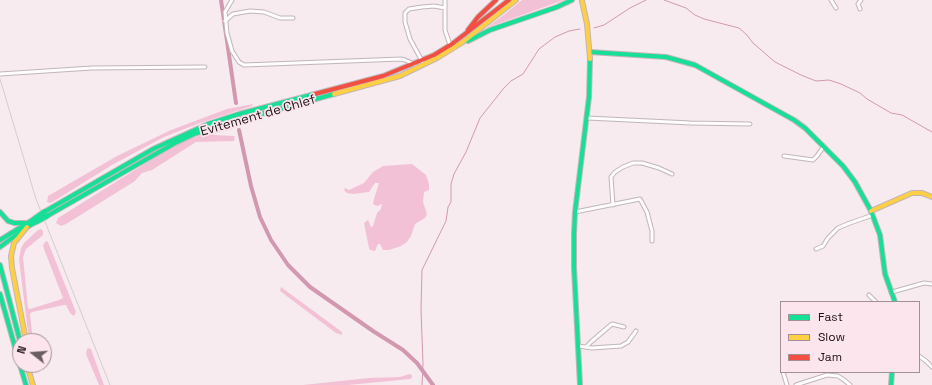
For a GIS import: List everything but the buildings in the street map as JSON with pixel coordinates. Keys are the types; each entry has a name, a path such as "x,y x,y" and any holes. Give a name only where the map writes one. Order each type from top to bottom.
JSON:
{"main road":[{"path":"463,36 478,17 496,0"},
{"name":"Evitement de Chlef","path":"46,214 153,149 208,124 239,114 383,76 422,61 451,47 509,0"},
{"name":"Evitement de Chlef","path":"1,243 35,220 194,134 239,120 400,76 432,61 516,0"},
{"path":"451,47 490,30 557,7 572,0"},
{"path":"580,385 574,268 575,212 589,97 590,52 587,24 581,0"},
{"path":"590,52 666,57 695,65 794,120 824,146 849,173 872,213 880,235 884,269 895,301"},
{"path":"872,213 912,193 922,193 932,197"},
{"path":"0,212 8,221 27,225 14,243 11,256 24,333"},
{"path":"0,264 18,333"},
{"path":"0,294 12,337"},
{"path":"22,373 26,385"},
{"path":"891,385 892,373"},
{"path":"30,374 33,385"}],"street":[{"path":"232,0 225,10 225,21 232,51 239,62 244,65 401,59 414,64"},
{"path":"445,0 445,30 451,47"},
{"path":"831,0 836,8"},
{"path":"860,9 858,4 861,0"},
{"path":"422,61 410,39 404,18 405,13 409,9 422,7 434,6 445,8"},
{"path":"225,21 233,14 250,11 264,12 280,18 293,18"},
{"path":"0,74 92,68 205,67"},
{"path":"587,118 750,124"},
{"path":"784,156 813,160 824,146"},
{"path":"613,205 611,177 615,172 623,167 642,163 672,174"},
{"path":"575,212 637,199 641,200 652,231 652,241"},
{"path":"816,249 823,246 828,238 838,228 872,213"},
{"path":"892,292 924,283 932,284"},
{"path":"869,295 875,301"},
{"path":"586,348 612,324 624,327"},
{"path":"578,346 586,348 621,346 628,342 636,331"},
{"path":"920,357 926,360 932,367"},
{"path":"783,373 787,385"},
{"path":"796,385 827,375 838,376 850,385"}],"shaded area":[{"path":"522,0 564,0 486,28 501,17"},
{"path":"253,104 252,106 200,123 164,137 112,165 54,201 50,203 47,202 48,196 117,156 171,130 227,109"},
{"path":"234,124 232,129 213,134 234,136 234,141 196,142 152,170 142,173 135,181 66,224 61,226 56,223 58,218 170,148 189,139"},
{"path":"412,164 426,175 429,184 429,190 424,192 423,202 427,214 425,218 415,224 411,236 407,242 401,246 389,250 383,250 380,244 378,244 375,251 370,250 364,223 368,220 371,227 373,226 377,213 381,209 382,204 377,206 373,204 379,183 375,183 369,192 353,194 347,193 344,190 345,188 349,190 364,183 373,172 383,166"},
{"path":"41,229 43,231 43,235 26,249 23,257 28,308 30,309 63,298 44,249 43,245 46,241 48,242 76,312 74,316 70,313 66,305 64,305 32,312 30,314 32,333 28,333 19,259 21,248 24,243"},
{"path":"281,287 342,332 342,335 336,333 280,291"},
{"path":"88,348 91,349 104,385 99,385 86,354"},
{"path":"409,374 412,375 412,378 410,379 348,385 303,385 369,378 400,377"}],"waterway":[{"path":"221,0 236,103"},
{"path":"594,28 604,25 630,8 646,0"},
{"path":"664,0 686,8 695,15 704,19 739,28 753,43 775,62 816,81 829,80 841,84 860,93 867,99 891,113 902,115 932,132"},
{"path":"422,385 422,270 446,221 448,207 451,202 451,184 454,174 466,152 480,118 504,88 511,81 523,74 539,49 555,37 569,31 580,29"},
{"path":"239,130 251,186 260,217 271,240 288,265 310,287 403,350 417,363 433,385"}],"railway":[{"path":"0,79 36,199 110,385"}],"traffic: fast":[{"path":"468,41 490,30 557,7 572,0"},
{"path":"590,52 666,57 695,65 794,120 805,128 843,166 855,182 871,211 880,235 885,274 895,301"},
{"path":"580,385 574,268 574,234 575,212 589,97 590,59"},
{"path":"44,212 153,149 208,124 239,114 315,94"},
{"path":"47,216 175,143 194,134 334,94"},
{"path":"0,212 8,221 14,223 25,223"},
{"path":"34,219 44,212"},
{"path":"36,222 47,216"},
{"path":"0,240 34,219"},
{"path":"0,247 36,222"},
{"path":"0,265 18,333"},
{"path":"0,294 12,337"},
{"path":"22,373 26,385"},
{"path":"891,385 892,373"}],"traffic: slow":[{"path":"334,94 400,76 437,58 463,42 516,0"},
{"path":"582,1 587,24 590,59"},
{"path":"871,211 912,193 922,193 932,197"},
{"path":"24,333 11,256 14,243 27,227"},
{"path":"29,373 33,385"}],"traffic: jam":[{"path":"468,30 478,17 496,0"},
{"path":"315,94 383,76 434,55 452,44 509,0"}]}
